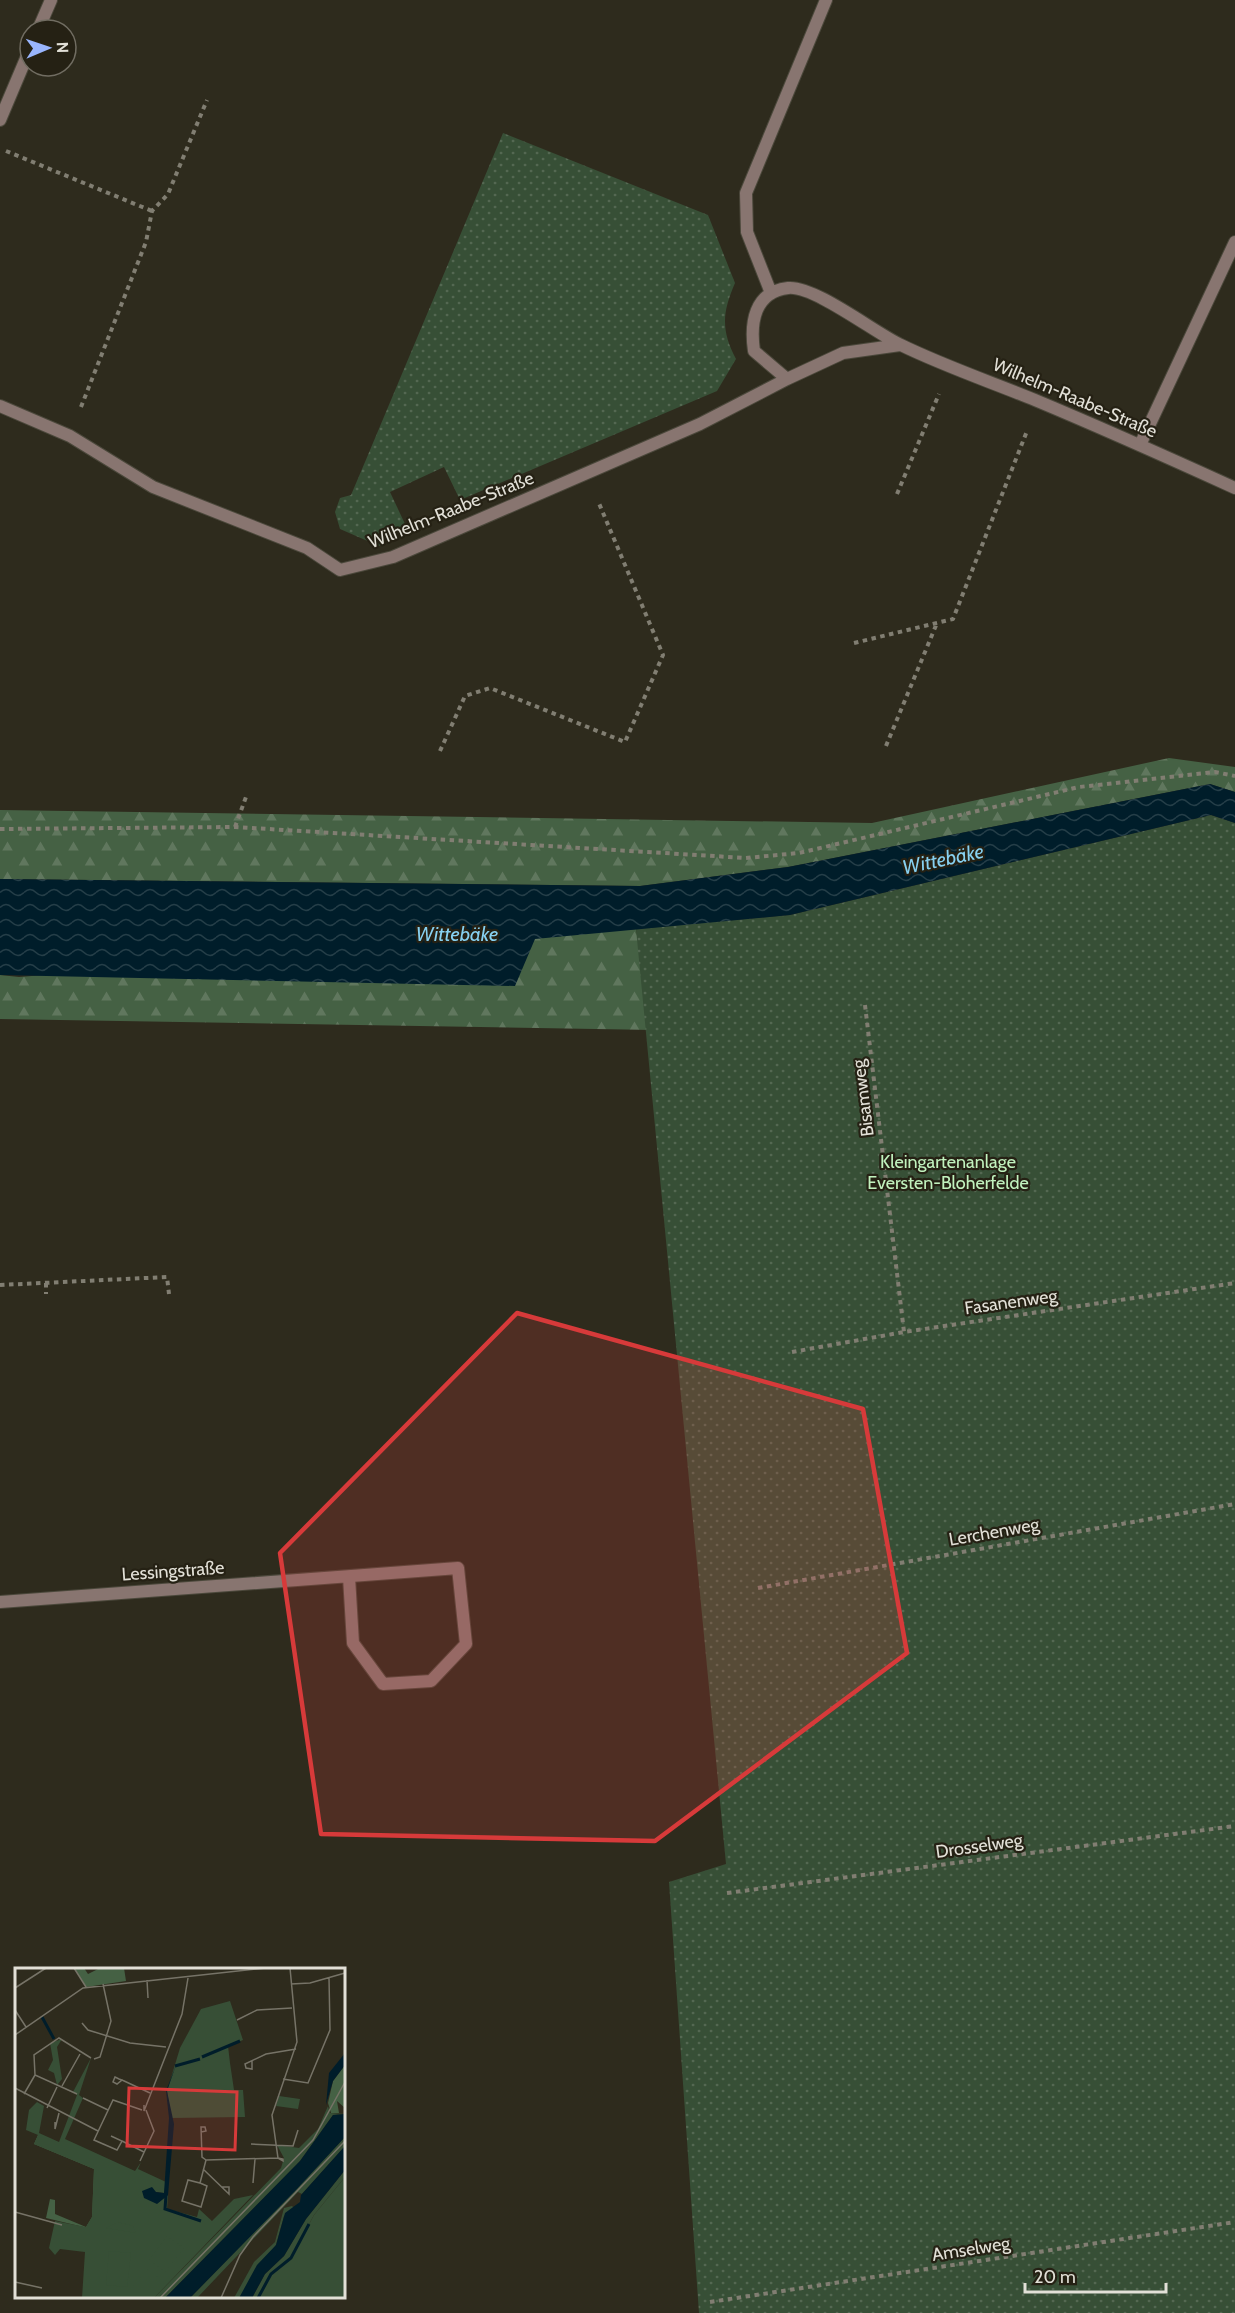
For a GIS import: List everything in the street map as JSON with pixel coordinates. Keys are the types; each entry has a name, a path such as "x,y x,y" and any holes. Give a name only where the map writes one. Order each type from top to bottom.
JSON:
{"street":[{"path":"43,18 51,0"},
{"path":"787,379 754,351 751,331 754,312 771,294 747,232 746,193 826,0"},
{"path":"0,120 18,78"},
{"path":"1140,446 1235,242"},
{"name":"Wilhelm-Raabe-Straße","path":"771,294 790,288 819,296 900,345 1039,402 1235,488"},
{"name":"Wilhelm-Raabe-Straße","path":"0,406 70,436 153,487 307,548 340,570 393,557 700,424 843,353 900,345"},
{"name":"Lessingstraße","path":"0,1602 458,1568 466,1644 431,1681 383,1684 353,1643 349,1577"}],"path":[{"path":"70,436 146,242 152,212 168,194 207,100"},
{"path":"0,149 152,212"},
{"path":"897,495 951,365"},
{"path":"854,642 953,619 1039,402"},
{"path":"440,751 465,696 490,688 625,742 663,655 586,472"},
{"path":"886,746 937,622"},
{"path":"0,829 235,827 746,858 799,853 1079,787 1215,772 1235,776"},
{"path":"235,827 246,797"},
{"name":"Bisamweg","path":"865,1005 904,1332"},
{"path":"0,1285 167,1278 169,1294"},
{"path":"46,1283 46,1294"},
{"name":"Fasanenweg","path":"792,1352 904,1332 1235,1283"},
{"name":"Lerchenweg","path":"758,1588 1235,1504"},
{"name":"Drosselweg","path":"727,1893 1235,1826"},
{"name":"Amselweg","path":"710,2302 1235,2222"}],"highlighted area":[{"path":"517,1313 863,1409 907,1653 655,1841 321,1834 280,1553"}],"green space":[{"path":"503,133 708,215 735,283 725,321 728,339 736,359 717,391 460,500 444,467 390,492 405,524 398,537 379,546 340,529 335,512 340,498 351,495"},
{"path":"1169,758 1235,767 1235,792 1210,784 788,867 640,886 0,879 0,810 872,823"},
{"name":"Kleingartenanlage Eversten-Bloherfelde","path":"1211,815 1235,823 1235,2313 699,2313 669,1882 726,1864 636,929 790,915"},
{"path":"636,929 654,1030 0,1019 0,975 19,977"}],"water":[{"name":"Wittebäke","path":"1210,784 1235,792 1235,823 1211,815 790,915 535,939 515,986 0,975 0,879 640,886 788,867"}]}
